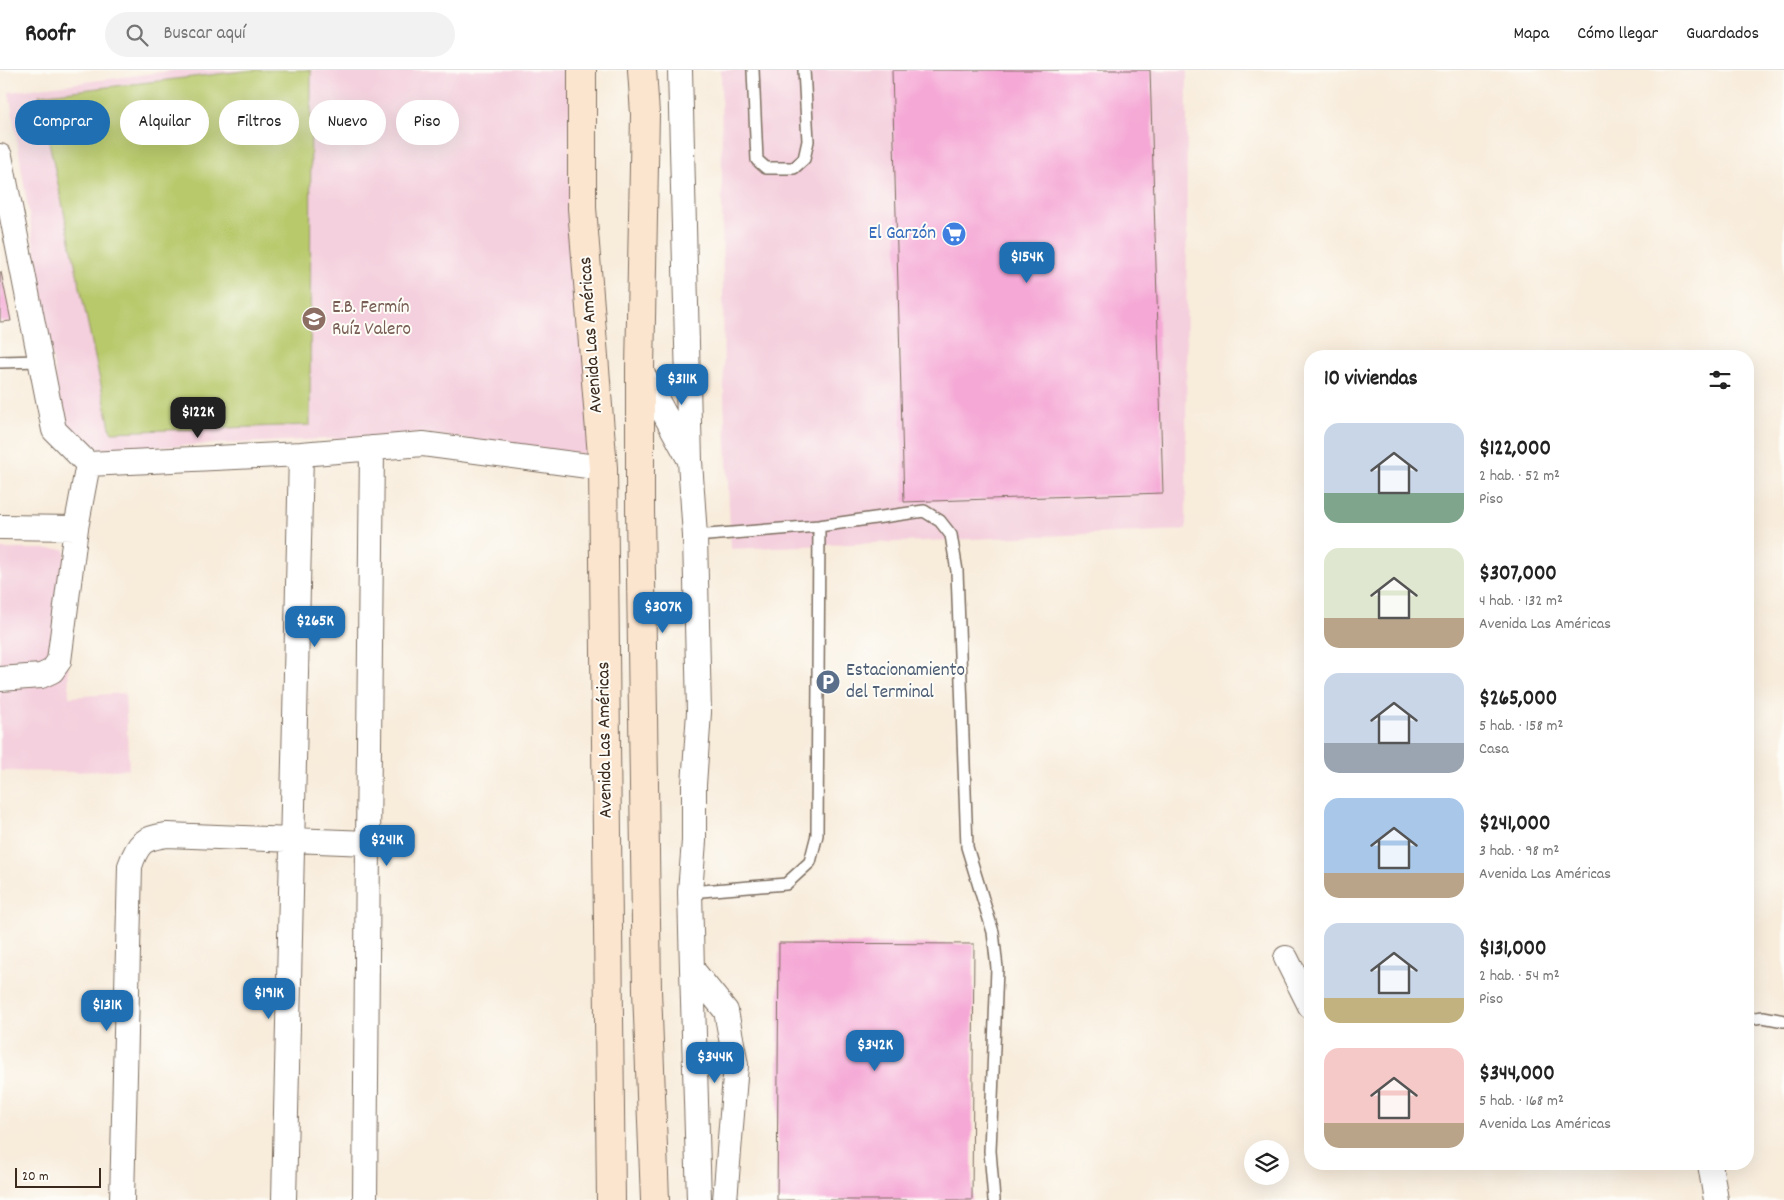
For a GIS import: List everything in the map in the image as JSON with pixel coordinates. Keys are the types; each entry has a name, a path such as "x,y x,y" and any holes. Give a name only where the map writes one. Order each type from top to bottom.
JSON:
{"street":[{"name":"Avenida Las Américas","path":"582,70 582,208 603,468 611,1200"},
{"name":"Avenida Las Américas","path":"642,70 645,114 640,369 640,510 647,990 656,1200"},
{"path":"645,114 653,70"},
{"path":"680,70 690,461 695,536 699,712 690,892 699,1200"},
{"path":"0,156 54,430 88,464 300,454 423,444 603,468"},
{"path":"640,369 690,461"},
{"path":"365,1200 372,448"},
{"path":"284,1200 300,454"},
{"path":"0,679 41,676 52,671 60,660 76,528 88,464"},
{"path":"0,527 76,528"},
{"path":"122,1200 130,866 134,854 142,842 152,836 167,835 368,843"},
{"path":"1286,958 1304,994"},
{"path":"692,969 726,1011 736,1064 725,1200"},
{"path":"1711,1170 1716,1200"}],"lane":[{"path":"753,70 757,160 766,168 794,168 804,159 808,141 804,70"},
{"path":"0,362 40,361"},
{"path":"695,536 819,526 924,512 940,521 951,535 957,571 966,847 993,932 996,968 990,1151 994,1200"},
{"path":"690,892 786,884 810,862 817,835 819,526"},
{"path":"1754,1018 1784,1020"}],"shaded area":[{"name":"E.B. Fermín Ruíz Valero","path":"178,70 570,70 593,455 428,434 93,450 63,424 18,145 110,145 110,100 15,100 15,129 9,92"},
{"name":"El Garzón","path":"721,70 1187,70 1186,530 731,549 724,399"},
{"path":"0,549 65,549 69,697 125,693 129,769 78,772 0,771"}],"green space":[{"path":"252,70 311,70 311,100 309,100 309,145 311,145 310,425 111,432 50,145 110,145 110,100 40,100 39,95"}],"building":[{"name":"El Garzón","path":"892,70 1150,70 1163,493 904,502"},
{"path":"1,272 11,321 0,322"},
{"path":"779,943 974,944 972,1200 777,1200"}],"place":[{"name":"El Garzón","path":"954,234"},
{"name":"E.B. Fermín Ruíz Valero","path":"314,319"},
{"name":"Estacionamiento del Terminal","path":"828,682"}]}
